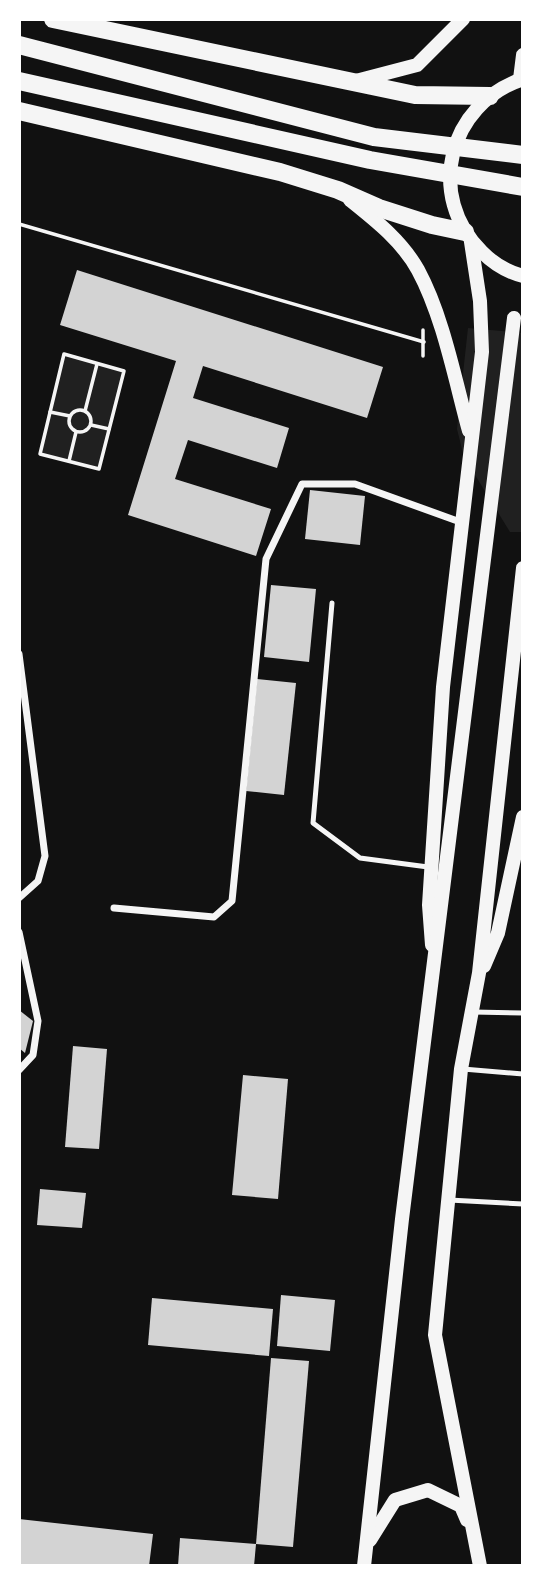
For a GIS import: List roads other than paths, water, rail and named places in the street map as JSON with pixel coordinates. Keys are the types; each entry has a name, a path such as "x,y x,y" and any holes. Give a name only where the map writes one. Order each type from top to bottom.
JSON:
{"highway":[{"path":"53,19 415,95 490,96"},
{"path":"19,45 374,137 523,155"},
{"path":"19,81 370,160 523,187"},
{"path":"19,111 280,172 468,237"}],"main road":[{"path":"349,83 417,65 463,19"},
{"path":"435,970 429,905 443,687 482,352 480,301 468,237 452,204 449,174 455,144 468,117 490,96 521,79 523,55"},
{"path":"338,190 385,228 417,270 446,344 471,439"},
{"path":"468,237 491,261 523,276"},
{"path":"364,1566 402,1219 514,318"},
{"path":"480,1566 435,1335 461,1069 479,973 523,568"},
{"path":"479,973 489,957 518,872 523,817"},
{"path":"367,1546 395,1500 428,1490 461,1506 475,1541"}],"street":[{"path":"114,908 214,917 232,901 266,559 302,484 355,484 463,523"},
{"path":"19,654 45,856 38,881 19,898"},
{"path":"19,932 38,1021 33,1055 19,1070"}],"lane":[{"path":"332,603 313,823 360,858 432,868"},
{"path":"473,1012 523,1013"},
{"path":"461,1069 523,1074"},
{"path":"449,1200 523,1204"}]}
